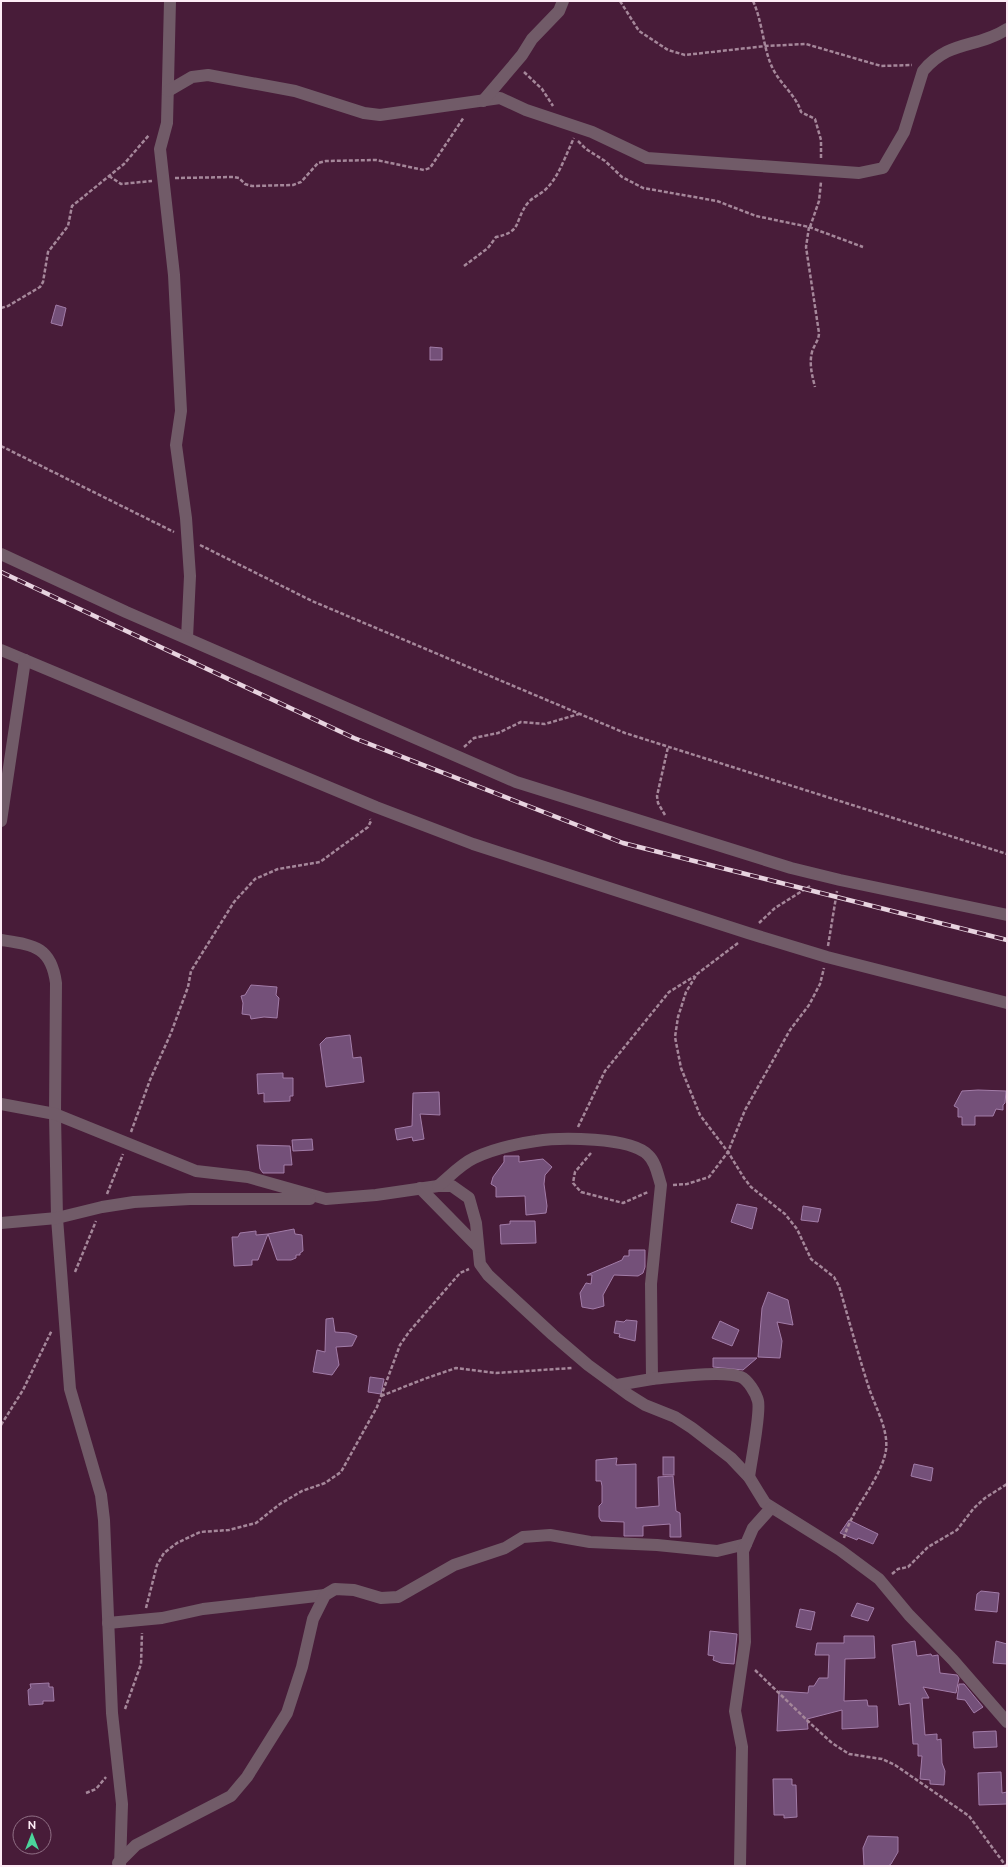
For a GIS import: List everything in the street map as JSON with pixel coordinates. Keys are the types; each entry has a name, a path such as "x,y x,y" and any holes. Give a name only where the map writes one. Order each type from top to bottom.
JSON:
{"street":[{"path":"170,1 167,123 160,149 174,275 181,411 176,446 188,539 190,576 186,638"},
{"path":"483,101 516,63 532,39 559,11 563,1"},
{"path":"168,91 192,77 208,75 295,91 364,113 380,115 500,98 526,110 592,132 647,158 859,173 883,168 904,132 923,71 930,63 942,53 953,48 989,38 1007,29"},
{"path":"1,554 186,638 516,782 821,875 1007,916"},
{"path":"1,650 376,807 473,844 827,957 1007,1003"},
{"path":"1,821 25,660"},
{"path":"1,940 31,945 39,949 47,956 54,973 56,983 55,1114 57,1218 70,1389 101,1495 104,1520 112,1714 122,1804 118,1864"},
{"path":"1,1104 55,1114 196,1171 248,1177 326,1199"},
{"path":"438,1186 473,1159 506,1146 537,1140 601,1140 637,1146 649,1155 657,1170 661,1185 651,1284 652,1378"},
{"path":"1,1224 57,1218 102,1207 134,1202 190,1199 326,1199 376,1195 438,1186 452,1186 469,1198 476,1223 480,1264 488,1275 588,1365 645,1405 675,1417 692,1428 731,1458 749,1477 765,1504 840,1550 866,1568 1007,1722"},
{"path":"420,1188 478,1247"},
{"path":"617,1386 652,1378 708,1374 729,1374 742,1377 751,1386 758,1402 749,1477"},
{"path":"740,1866 742,1747 735,1711 745,1642 743,1551 754,1528 771,1508"},
{"path":"108,1623 162,1618 203,1609 325,1595 335,1589 354,1590 381,1598 398,1597 454,1564 506,1548 523,1537 550,1535 590,1542 657,1545 717,1551 746,1544"},
{"path":"118,1864 136,1845 231,1796 247,1777 287,1713 302,1666 313,1619 325,1595"}],"path":[{"path":"620,1 639,31 668,50 685,56 766,46 812,44 881,66 930,63"},
{"path":"753,1 760,18 773,69 798,102 801,112 815,119 821,140 820,196 810,227 806,246 819,333 819,338 811,358 810,370 815,387"},
{"path":"516,63 542,89 565,124"},
{"path":"109,176 118,182 127,184 185,177 234,177 239,178 245,184 252,186 293,185 301,182 318,163 326,161 376,160 424,170 430,168 443,145 466,115"},
{"path":"1,308 8,306 40,287 44,282 48,252 68,226 72,206 124,164 150,134"},
{"path":"464,266 488,248 496,237 505,236 512,232 526,205 547,189 575,136 586,149 605,161 622,177 643,188 717,200 756,216 810,227 864,247"},
{"path":"1,446 312,601 625,733 1007,854"},
{"path":"455,756 468,743 480,736 498,733 521,722 546,724 579,714"},
{"path":"668,747 657,796 660,809 676,832"},
{"path":"188,987 195,963 234,902 249,884 258,877 274,871 305,866 324,859 368,827 371,821 369,814 376,807"},
{"path":"571,1140 605,1071 669,992 731,950 775,908 815,883 821,875"},
{"path":"601,1140 575,1172 573,1183 581,1192 623,1204 661,1185 687,1184 709,1177 728,1152 745,1110 790,1030 809,1006 820,984 827,957 835,897 840,880"},
{"path":"697,974 686,992 678,1017 675,1037 681,1068 700,1115 728,1152 751,1188 785,1214 793,1224 811,1259 834,1277 846,1309 869,1389 881,1415 886,1452 874,1483 862,1500 847,1527 840,1550"},
{"path":"125,1710 141,1664 144,1620 157,1565 164,1553 177,1542 200,1532 229,1530 256,1523 280,1504 302,1491 325,1483 341,1472 377,1408 400,1345 409,1332 460,1273 480,1264"},
{"path":"381,1396 424,1378 456,1368 496,1373 560,1369 588,1365"},
{"path":"883,1585 894,1572 908,1567 928,1547 957,1530 974,1508 985,1498 1007,1484"},
{"path":"755,1670 811,1724 843,1751 849,1754 882,1759 895,1765 969,1816 1006,1866"},
{"path":"86,1793 96,1789 107,1774"}],"building":[{"path":"56,305 66,308 62,326 51,323"},
{"path":"430,347 442,348 442,360 430,360"},
{"path":"251,985 277,987 276,995 279,998 277,1018 264,1017 251,1019 250,1015 242,1014 243,1003 241,996 245,995"},
{"path":"350,1035 353,1058 361,1057 364,1082 326,1087 320,1044 326,1038"},
{"path":"283,1073 283,1078 293,1078 293,1096 290,1096 290,1101 264,1102 264,1093 258,1094 257,1074"},
{"path":"962,1091 1006,1091 1003,1110 996,1109 993,1116 975,1116 975,1125 962,1125 962,1117 958,1117 958,1108 954,1106"},
{"path":"439,1092 440,1115 420,1114 424,1139 413,1141 412,1137 397,1140 395,1129 412,1126 413,1093"},
{"path":"312,1139 313,1150 293,1151 292,1140"},
{"path":"257,1145 290,1146 292,1165 284,1165 284,1173 263,1173 260,1169"},
{"path":"504,1156 519,1156 519,1162 543,1159 552,1167 545,1175 544,1184 547,1206 546,1213 526,1215 525,1196 496,1197 496,1187 491,1184 493,1177 504,1162"},
{"path":"737,1204 757,1208 752,1229 731,1222"},
{"path":"803,1206 821,1209 818,1222 801,1220"},
{"path":"510,1221 535,1221 536,1243 501,1244 500,1225 510,1224"},
{"path":"294,1229 295,1234 302,1235 303,1251 300,1255 296,1255 296,1258 291,1260 277,1260 268,1234"},
{"path":"256,1231 256,1235 268,1234 258,1260 252,1260 252,1265 234,1266 232,1237 238,1237 240,1233"},
{"path":"629,1250 645,1250 645,1267 643,1273 638,1276 614,1275 603,1295 604,1306 593,1309 582,1307 580,1293 586,1283 591,1284 592,1275 587,1275 622,1260 624,1256 629,1256"},
{"path":"768,1292 788,1300 793,1325 777,1322 782,1341 780,1358 758,1357 762,1308"},
{"path":"333,1318 335,1332 349,1333 357,1336 352,1346 336,1347 339,1365 332,1375 313,1372 317,1350 325,1352 326,1319"},
{"path":"626,1320 637,1321 635,1341 619,1337 620,1334 614,1333 616,1321 624,1322"},
{"path":"720,1321 739,1330 732,1346 712,1338"},
{"path":"713,1358 757,1358 743,1370 713,1367"},
{"path":"370,1377 384,1379 381,1394 368,1392"},
{"path":"663,1457 674,1457 674,1475 663,1475"},
{"path":"617,1458 616,1465 636,1464 636,1508 659,1506 658,1477 673,1476 676,1511 680,1513 681,1537 670,1537 670,1524 643,1526 643,1536 624,1536 624,1522 601,1521 599,1517 599,1506 602,1503 602,1486 601,1481 596,1481 596,1460"},
{"path":"914,1464 933,1468 931,1481 911,1476"},
{"path":"849,1520 878,1534 873,1544 858,1538 857,1540 840,1533"},
{"path":"981,1591 999,1593 997,1612 975,1610 977,1594"},
{"path":"857,1603 874,1608 868,1621 851,1616"},
{"path":"800,1609 815,1612 811,1630 796,1627"},
{"path":"710,1631 737,1634 734,1664 721,1663 713,1660 714,1656 708,1655"},
{"path":"844,1636 874,1636 875,1658 845,1659 844,1701 867,1700 868,1706 877,1706 878,1727 842,1729 842,1710 807,1719 808,1729 777,1731 779,1691 808,1693 809,1686 814,1686 819,1678 828,1678 829,1655 815,1655 817,1643 844,1643"},
{"path":"915,1641 917,1656 931,1654 932,1656 938,1655 940,1673 957,1675 959,1678 956,1693 923,1687 929,1698 922,1698 925,1735 937,1734 937,1740 941,1739 942,1763 945,1771 944,1785 930,1784 930,1780 920,1779 922,1756 918,1756 918,1744 913,1744 910,1703 899,1705 892,1645"},
{"path":"996,1641 1007,1644 1007,1664 993,1663"},
{"path":"49,1683 49,1687 53,1687 54,1701 43,1701 43,1704 29,1705 28,1690 31,1688 30,1684"},
{"path":"959,1684 964,1684 983,1707 974,1713 965,1700 957,1699"},
{"path":"996,1731 997,1747 974,1748 973,1732"},
{"path":"1001,1772 1002,1793 1007,1792 1007,1804 979,1805 978,1773"},
{"path":"773,1779 792,1779 792,1785 796,1785 797,1817 784,1818 784,1815 774,1815"},
{"path":"868,1836 898,1837 898,1852 891,1864 888,1866 864,1866 863,1848"}],"railway":[{"path":"1,572 354,738 623,843 1007,940"}]}
